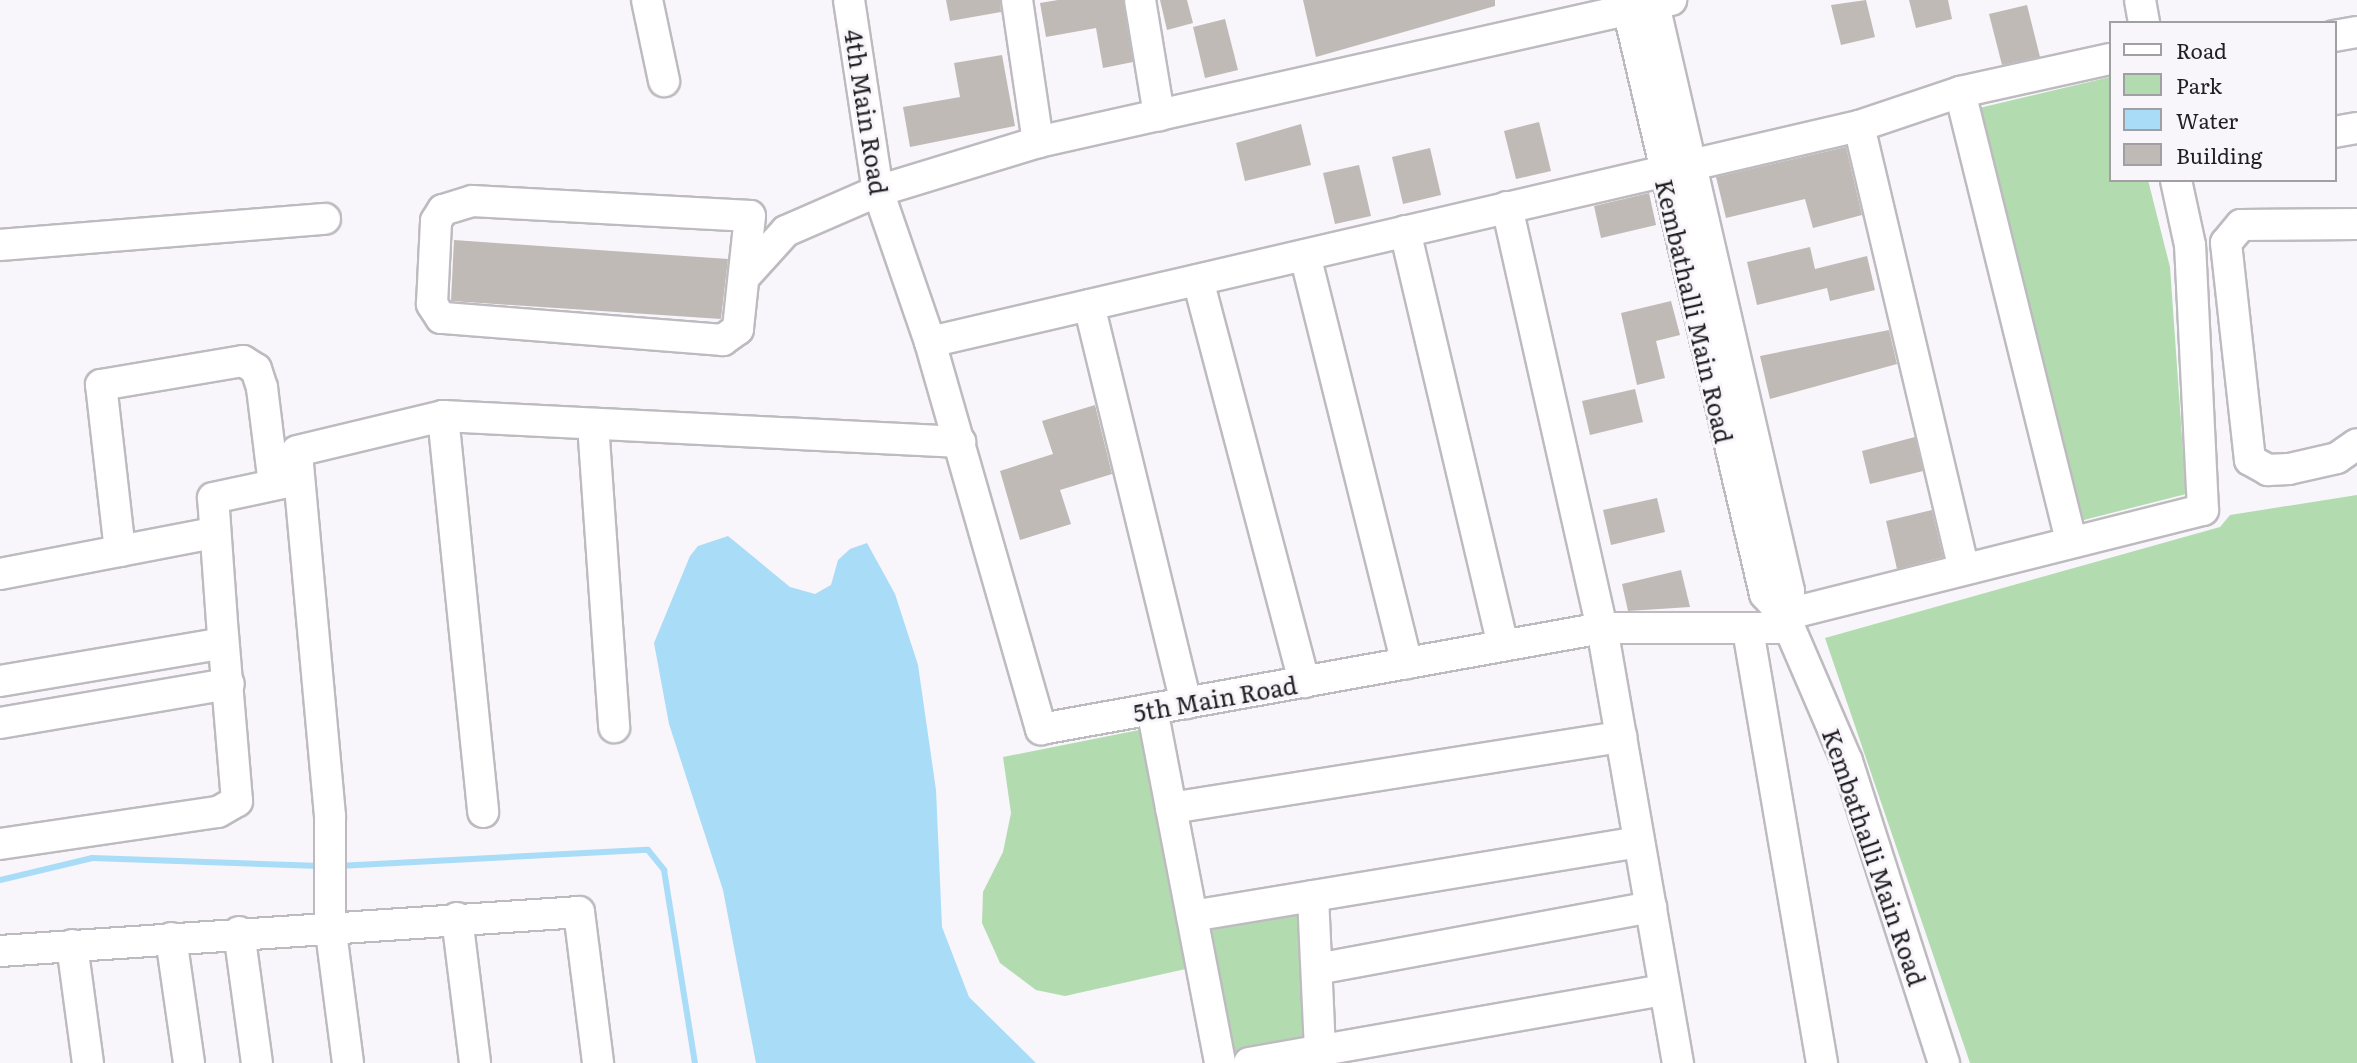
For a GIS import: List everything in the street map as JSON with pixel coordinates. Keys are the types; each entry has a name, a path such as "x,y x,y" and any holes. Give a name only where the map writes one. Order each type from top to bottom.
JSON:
{"street":[{"path":"647,0 664,81"},
{"name":"4th Main Road","path":"849,0 878,191 930,342"},
{"path":"1017,0 1038,142"},
{"path":"1140,0 1159,115"},
{"path":"2140,0 2144,21"},
{"path":"747,274 750,216 461,202 436,221 432,304 441,318 723,340 738,329 747,274 786,231 878,191 1038,142 1646,3"},
{"name":"Kembathalli Main Road","path":"1646,3 1693,165 1789,590 1785,621"},
{"name":"Kembathalli Main Road","path":"1646,3 1663,172 1765,594 1785,621 1847,761 1944,1063"},
{"path":"2336,36 2357,32"},
{"path":"930,342 1859,126 1960,92 2108,59"},
{"path":"1960,92 2071,540"},
{"path":"1859,126 1963,565"},
{"path":"2336,132 2357,128"},
{"path":"2176,182 2190,245 2226,243"},
{"path":"1507,207 1602,628 1678,1063"},
{"path":"0,245 325,219"},
{"path":"2357,224 2241,225 2226,243 2250,460 2268,470 2289,469 2337,458 2357,444"},
{"path":"1405,231 1503,646"},
{"name":"5th Main Road","path":"930,342 1041,729 1602,628 1748,630 1963,565 2203,510 2190,245"},
{"path":"1304,255 1407,663"},
{"path":"1198,280 1304,682"},
{"path":"1089,305 1186,703"},
{"path":"120,551 101,385 243,361 257,369 286,482 330,816 330,925 348,1063"},
{"path":"286,482 302,446 443,416 960,442"},
{"path":"443,416 483,811"},
{"path":"593,424 614,727"},
{"path":"0,844 228,809 241,793 213,533 213,498 286,482"},
{"path":"0,574 213,533"},
{"path":"1748,630 1822,1063"},
{"path":"0,681 209,646 223,636"},
{"path":"0,723 229,684"},
{"path":"1152,709 1220,1063"},
{"path":"1171,808 1621,737"},
{"path":"1192,916 1639,842"},
{"path":"1313,896 1320,1051"},
{"path":"1317,969 1650,907"},
{"path":"0,951 330,925 579,912 598,1063"},
{"path":"457,918 475,1063"},
{"path":"239,932 257,1063"},
{"path":"171,937 189,1063"},
{"path":"72,945 88,1063"},
{"path":"1249,1063 1665,990"}],"green space":[{"path":"2108,77 2108,182 2149,182 2170,267 2186,494 2076,522 1975,109"},
{"path":"2357,495 2357,1063 1970,1063 1825,638 2220,527 2230,515"},
{"path":"1139,730 1190,968 1065,996 1036,990 1000,963 982,923 983,892 1003,852 1011,813 1003,757"},
{"path":"1310,911 1311,1045 1230,1060 1206,930"}],"water":[{"path":"728,536 790,587 815,594 831,585 838,560 850,549 867,543 895,594 918,665 936,790 942,927 969,997 1036,1063 756,1063 723,890 669,724 654,643 690,556 698,546"}],"building":[{"path":"946,0 1000,0 1001,12 950,21"},
{"path":"1058,0 1123,0 1133,62 1103,68 1096,28 1046,37 1040,3"},
{"path":"1160,0 1187,0 1193,23 1167,30"},
{"path":"1303,0 1495,0 1495,6 1316,57"},
{"path":"1866,0 1875,37 1841,45 1831,5"},
{"path":"1909,0 1948,0 1952,19 1916,28"},
{"path":"2027,5 2040,57 2002,65 1989,14"},
{"path":"1225,19 1238,70 1205,78 1193,27"},
{"path":"1002,55 1015,126 910,147 903,107 960,97 954,63"},
{"path":"1539,122 1551,171 1516,179 1504,131"},
{"path":"1301,124 1311,165 1245,181 1236,143"},
{"path":"1846,147 1862,215 1813,228 1805,199 1726,218 1716,177"},
{"path":"1430,148 1441,195 1403,204 1392,157"},
{"path":"1359,165 1371,216 1335,224 1323,173"},
{"path":"1649,193 1656,225 1601,238 1594,206"},
{"path":"454,240 728,259 721,319 451,301"},
{"path":"1810,247 1815,269 1867,256 1875,290 1830,301 1827,288 1757,305 1747,262"},
{"path":"1671,301 1680,335 1656,341 1665,378 1637,385 1621,313"},
{"path":"1889,330 1897,364 1770,399 1760,356"},
{"path":"1635,389 1643,422 1590,435 1582,401"},
{"path":"1095,405 1112,474 1060,490 1071,524 1020,540 1000,471 1053,454 1042,421"},
{"path":"1915,437 1923,471 1870,484 1862,451"},
{"path":"1657,498 1665,532 1611,545 1603,510"},
{"path":"1932,510 1943,557 1897,569 1886,521"},
{"path":"1681,570 1690,607 1628,611 1622,584"}],"waterway":[{"path":"338,866 648,850 664,870 695,1063"},
{"path":"0,880 92,858 321,866"}]}
